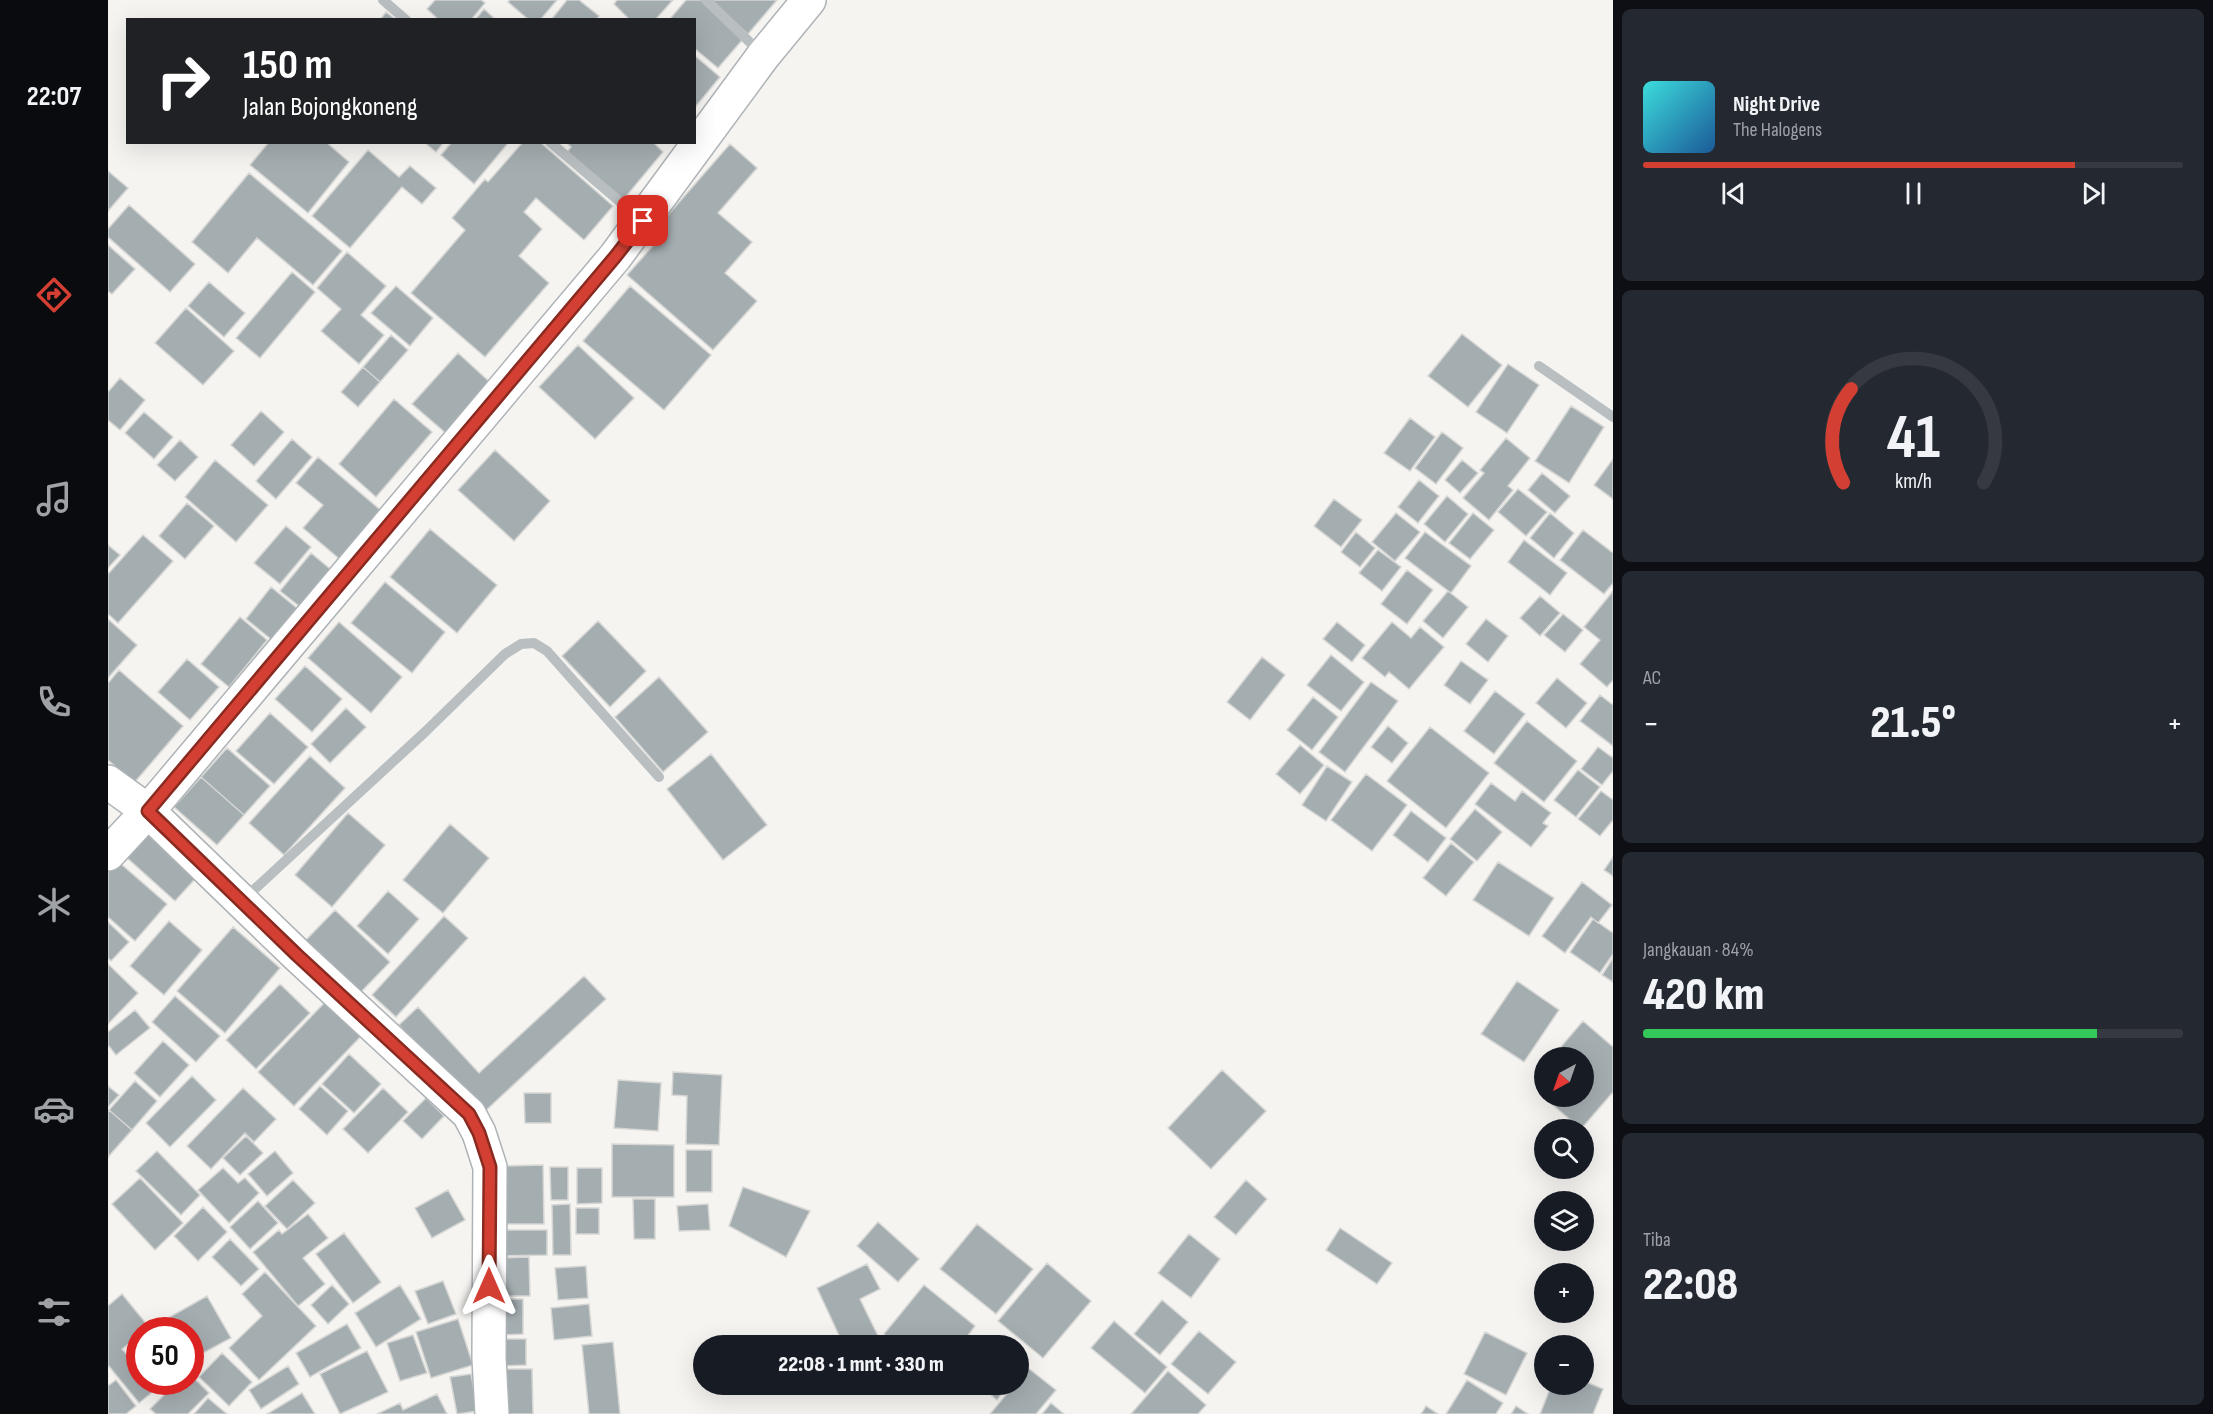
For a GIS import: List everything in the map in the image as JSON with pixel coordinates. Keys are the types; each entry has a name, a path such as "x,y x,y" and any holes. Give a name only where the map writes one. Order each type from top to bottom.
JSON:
{"main road":[{"path":"108,854 148,811 615,257 763,56 809,0"},
{"path":"108,782 148,811 297,955 469,1114 479,1133 490,1167 489,1358 492,1414"}],"street":[{"path":"383,0 404,18"},
{"path":"706,0 763,56"},
{"path":"552,144 643,221"},
{"path":"1539,366 1613,417"},
{"path":"242,901 425,732 505,654 521,644 534,643 547,651 659,777"}],"building":[{"path":"435,0 481,0 485,3 473,18 437,18 427,9"},
{"path":"510,0 557,0 542,18 527,18 508,2"},
{"path":"567,0 579,0 599,16 598,18 553,18"},
{"path":"617,0 673,0 657,18 628,18 614,4"},
{"path":"686,0 701,0 744,38 718,68 696,50 696,18 671,18"},
{"path":"709,0 777,0 748,34"},
{"path":"484,9 494,18 477,18"},
{"path":"386,12 394,18 382,18"},
{"path":"696,57 720,77 696,106"},
{"path":"267,144 328,144 349,162 308,213 250,165"},
{"path":"426,144 442,144 436,152"},
{"path":"450,144 507,144 474,184 441,155"},
{"path":"521,144 542,144 613,206 584,240 536,198 524,212 542,229 519,256 549,283 485,357 411,293 465,230 452,218 485,179 488,182"},
{"path":"568,144 655,144 663,152 623,200 567,152 571,147"},
{"path":"730,144 757,168 718,213 752,242 725,273 757,301 713,350 627,275 667,230 660,224"},
{"path":"368,150 399,177 410,166 436,188 422,204 402,187 350,248 312,216"},
{"path":"108,171 128,188 108,211"},
{"path":"249,173 342,251 313,285 257,238 228,273 192,242"},
{"path":"129,205 195,264 170,292 108,237 108,229"},
{"path":"108,245 135,269 112,294 108,291"},
{"path":"347,252 386,286 361,315 384,335 359,364 321,331 341,309 317,288"},
{"path":"292,272 315,292 260,358 236,338"},
{"path":"209,282 245,313 224,337 188,306"},
{"path":"396,286 433,318 410,346 371,313"},
{"path":"630,286 711,355 664,410 583,341"},
{"path":"186,308 234,351 203,385 155,343"},
{"path":"1462,334 1502,365 1468,407 1428,376"},
{"path":"391,335 408,350 380,382 363,367"},
{"path":"578,345 634,398 595,439 539,387"},
{"path":"458,353 493,385 448,435 412,404"},
{"path":"1508,364 1539,385 1507,433 1476,412"},
{"path":"363,367 380,382 358,407 341,392"},
{"path":"120,378 145,400 120,430 108,420 108,392"},
{"path":"394,399 432,432 376,497 339,464"},
{"path":"1571,406 1604,427 1569,483 1535,461"},
{"path":"261,411 284,432 254,466 231,445"},
{"path":"144,412 173,437 154,459 125,433"},
{"path":"1410,418 1435,437 1410,471 1384,453"},
{"path":"1442,432 1463,448 1436,484 1415,468"},
{"path":"1506,438 1530,458 1508,486 1513,490 1489,520 1463,498 1484,473 1480,470"},
{"path":"292,439 312,457 276,499 256,481"},
{"path":"180,440 198,457 175,481 157,465"},
{"path":"495,450 550,501 514,541 458,490"},
{"path":"318,457 384,513 343,562 303,528 323,505 296,483"},
{"path":"1613,459 1613,499 1594,485"},
{"path":"215,460 268,505 236,542 185,497"},
{"path":"1462,460 1478,473 1460,493 1445,480"},
{"path":"1542,473 1570,496 1555,513 1528,490"},
{"path":"1419,480 1439,496 1418,523 1398,507"},
{"path":"1518,489 1547,512 1526,536 1498,512"},
{"path":"1447,496 1468,514 1445,542 1424,524"},
{"path":"1334,499 1362,520 1341,547 1314,526"},
{"path":"187,503 214,526 185,559 159,536"},
{"path":"1396,513 1420,532 1395,561 1372,542"},
{"path":"1473,513 1494,530 1470,559 1449,543"},
{"path":"1550,513 1574,533 1554,558 1530,538"},
{"path":"286,526 311,547 280,584 254,563"},
{"path":"430,529 497,585 457,633 390,577"},
{"path":"1583,530 1613,553 1613,583 1604,594 1560,560"},
{"path":"1356,532 1375,548 1360,567 1341,552"},
{"path":"1425,532 1471,566 1451,593 1405,558"},
{"path":"143,535 173,561 118,623 108,614 108,574"},
{"path":"1524,540 1567,573 1550,595 1508,562"},
{"path":"108,545 120,555 108,568"},
{"path":"1378,550 1401,567 1382,591 1359,573"},
{"path":"311,553 335,573 304,610 280,591"},
{"path":"1407,570 1433,590 1407,624 1381,604"},
{"path":"385,582 445,632 412,673 351,623"},
{"path":"271,587 298,609 272,640 246,619"},
{"path":"1448,591 1468,607 1443,638 1423,621"},
{"path":"1613,591 1613,680 1607,687 1580,664 1600,640 1584,627"},
{"path":"1540,596 1560,613 1540,636 1520,618"},
{"path":"1563,614 1583,630 1565,652 1544,635"},
{"path":"240,617 267,640 229,687 201,664"},
{"path":"108,619 137,645 108,678"},
{"path":"1486,619 1508,636 1488,662 1466,644"},
{"path":"598,621 646,671 610,707 562,656"},
{"path":"339,622 402,677 371,713 308,658"},
{"path":"1337,622 1365,645 1352,662 1323,639"},
{"path":"1392,622 1411,638 1420,627 1444,647 1409,689 1389,672 1385,677 1362,658"},
{"path":"1331,655 1364,682 1341,711 1307,685"},
{"path":"1262,657 1285,675 1250,720 1227,702"},
{"path":"187,659 219,687 190,720 158,692"},
{"path":"1461,661 1488,680 1470,704 1444,685"},
{"path":"305,666 342,699 312,732 275,699"},
{"path":"119,670 183,726 134,783 108,760 108,683"},
{"path":"659,677 708,732 663,772 615,717"},
{"path":"1557,678 1587,703 1566,728 1536,703"},
{"path":"1371,682 1398,701 1345,772 1319,752"},
{"path":"1495,691 1525,714 1494,754 1464,731"},
{"path":"1600,695 1613,705 1613,746 1580,721"},
{"path":"1313,697 1338,717 1312,750 1287,730"},
{"path":"346,708 366,727 330,763 311,744"},
{"path":"270,713 308,747 274,784 236,751"},
{"path":"1527,721 1577,761 1544,802 1494,763"},
{"path":"1388,726 1408,743 1392,763 1371,747"},
{"path":"1430,727 1489,773 1446,828 1387,781"},
{"path":"1300,745 1324,765 1300,794 1276,774"},
{"path":"1598,747 1613,758 1613,771 1602,785 1581,769"},
{"path":"227,748 270,786 244,815 201,777"},
{"path":"711,754 767,825 723,860 667,789"},
{"path":"310,756 345,788 284,855 249,823"},
{"path":"1327,766 1352,782 1326,821 1302,805"},
{"path":"1578,770 1600,787 1576,817 1554,800"},
{"path":"1366,774 1407,805 1372,851 1331,820"},
{"path":"201,777 244,815 217,845 174,807"},
{"path":"1491,783 1515,801 1522,791 1551,813 1543,823 1548,826 1531,847 1475,804"},
{"path":"1601,791 1613,800 1613,820 1600,836 1578,819"},
{"path":"1475,809 1502,832 1477,861 1450,839"},
{"path":"1411,811 1446,838 1428,862 1393,835"},
{"path":"348,813 385,845 332,907 295,875"},
{"path":"450,824 489,858 443,913 403,880"},
{"path":"146,832 196,878 175,901 125,856"},
{"path":"1451,843 1474,862 1446,896 1423,878"},
{"path":"113,857 167,904 135,941 108,917 108,862"},
{"path":"1613,857 1613,876 1604,870"},
{"path":"1498,862 1554,898 1529,936 1473,900"},
{"path":"1582,882 1612,905 1598,923 1591,917 1565,953 1542,936"},
{"path":"388,891 419,919 388,954 357,926"},
{"path":"335,910 390,962 360,993 305,941"},
{"path":"444,916 468,938 396,1017 372,995"},
{"path":"1593,919 1613,933 1613,954 1600,973 1570,952"},
{"path":"169,921 202,950 164,995 130,966"},
{"path":"108,922 129,942 111,961 108,958"},
{"path":"233,927 280,968 225,1033 177,991"},
{"path":"1613,958 1613,982 1602,975"},
{"path":"108,964 138,993 108,1024"},
{"path":"584,976 606,999 482,1114 399,1025 418,1007 479,1073"},
{"path":"1517,981 1559,1010 1524,1062 1481,1034"},
{"path":"280,984 310,1013 256,1069 226,1040"},
{"path":"175,996 220,1036 196,1062 152,1022"},
{"path":"329,998 365,1032 294,1106 258,1072"},
{"path":"135,1010 150,1028 116,1055 108,1045 108,1032"},
{"path":"1583,1021 1613,1047 1613,1092 1590,1119 1569,1119 1555,1107 1594,1107 1594,1047 1561,1047"},
{"path":"163,1041 189,1065 160,1097 134,1073"},
{"path":"349,1054 381,1084 354,1113 322,1084"},
{"path":"1222,1070 1266,1111 1211,1169 1168,1128"},
{"path":"673,1072 722,1075 719,1145 686,1144 687,1096 672,1095"},
{"path":"192,1076 216,1100 170,1147 146,1123"},
{"path":"618,1080 661,1083 658,1131 614,1128"},
{"path":"135,1081 157,1101 132,1130 109,1110"},
{"path":"108,1086 119,1095 108,1107"},
{"path":"320,1086 348,1111 327,1135 299,1109"},
{"path":"243,1088 276,1119 254,1142 245,1133 211,1169 187,1146"},
{"path":"383,1088 408,1112 368,1153 343,1129"},
{"path":"524,1093 551,1093 551,1123 525,1123"},
{"path":"426,1098 444,1116 422,1139 403,1121"},
{"path":"109,1110 132,1130 108,1157 108,1112"},
{"path":"246,1136 263,1153 240,1175 223,1158"},
{"path":"612,1144 674,1145 674,1197 612,1197"},
{"path":"686,1150 712,1150 712,1192 686,1192"},
{"path":"157,1151 200,1195 181,1215 136,1171"},
{"path":"275,1151 293,1173 267,1196 248,1174"},
{"path":"543,1165 544,1224 504,1224 503,1166"},
{"path":"550,1167 568,1167 568,1200 551,1200"},
{"path":"223,1168 238,1183 245,1178 259,1193 229,1223 198,1190"},
{"path":"577,1168 602,1168 602,1203 577,1204"},
{"path":"140,1178 183,1223 155,1250 112,1204"},
{"path":"293,1180 315,1203 287,1229 265,1206"},
{"path":"1246,1180 1267,1199 1236,1235 1214,1217"},
{"path":"743,1187 810,1211 786,1257 729,1226"},
{"path":"448,1190 465,1220 432,1238 415,1208"},
{"path":"633,1199 655,1199 655,1239 634,1239"},
{"path":"258,1201 278,1223 250,1249 230,1227"},
{"path":"570,1204 571,1255 553,1255 552,1205"},
{"path":"708,1204 710,1230 679,1231 677,1206"},
{"path":"203,1207 227,1232 198,1261 174,1236"},
{"path":"576,1208 599,1208 599,1234 576,1234"},
{"path":"308,1214 328,1238 303,1258 325,1284 298,1306 253,1252 279,1230 282,1234"},
{"path":"878,1222 919,1259 898,1282 857,1246"},
{"path":"977,1224 1033,1269 996,1314 940,1269"},
{"path":"1340,1228 1392,1263 1377,1284 1326,1250"},
{"path":"502,1230 547,1230 547,1255 502,1256"},
{"path":"344,1233 381,1282 353,1303 316,1254"},
{"path":"1189,1234 1220,1259 1191,1298 1158,1273"},
{"path":"230,1239 259,1269 241,1286 212,1257"},
{"path":"529,1257 530,1296 499,1296 498,1258"},
{"path":"1047,1263 1091,1301 1043,1358 1029,1346 1029,1335 1015,1335 998,1321"},
{"path":"867,1264 880,1289 860,1299 878,1335 839,1335 817,1288"},
{"path":"586,1266 588,1298 558,1300 555,1268"},
{"path":"265,1272 316,1326 259,1380 229,1348 262,1316 242,1294"},
{"path":"443,1281 456,1314 428,1324 415,1291"},
{"path":"332,1285 349,1304 328,1324 311,1305"},
{"path":"400,1285 421,1319 376,1347 355,1313"},
{"path":"924,1285 975,1326 968,1335 884,1334"},
{"path":"122,1294 141,1317 126,1317 126,1346 122,1349 126,1354 126,1387 108,1365 108,1306"},
{"path":"207,1296 231,1338 204,1352 204,1317 170,1317"},
{"path":"501,1299 523,1299 523,1334 501,1335"},
{"path":"1162,1300 1188,1322 1160,1355 1134,1334"},
{"path":"589,1304 592,1336 554,1340 551,1308"},
{"path":"458,1319 473,1365 431,1378 416,1332"},
{"path":"1114,1321 1167,1367 1145,1393 1091,1348"},
{"path":"347,1324 361,1348 310,1377 296,1353"},
{"path":"1199,1331 1236,1362 1208,1394 1171,1364"},
{"path":"1485,1332 1527,1353 1506,1395 1464,1374"},
{"path":"413,1335 427,1373 400,1381 387,1343"},
{"path":"502,1339 526,1339 526,1365 503,1366"},
{"path":"613,1342 620,1414 589,1414 582,1345"},
{"path":"367,1351 388,1392 340,1414 320,1374"},
{"path":"222,1353 252,1382 229,1406 204,1382 204,1372"},
{"path":"288,1366 299,1384 261,1409 249,1390"},
{"path":"501,1369 532,1369 533,1414 501,1414"},
{"path":"1029,1369 1056,1390 1036,1414 990,1414 1006,1395 1029,1395"},
{"path":"1168,1371 1206,1405 1198,1414 1131,1414"},
{"path":"471,1374 478,1411 457,1414 450,1377"},
{"path":"116,1380 136,1406 126,1414 108,1414 108,1386"},
{"path":"1467,1380 1503,1403 1496,1414 1446,1414"},
{"path":"1594,1385 1603,1389 1593,1414 1540,1414 1548,1395 1594,1395"},
{"path":"204,1388 209,1393 188,1414 156,1414 150,1409 164,1395 204,1395"},
{"path":"302,1393 315,1414 267,1414"},
{"path":"437,1394 447,1414 377,1414 400,1403 403,1410"},
{"path":"132,1395 149,1395 139,1403"},
{"path":"991,1395 1001,1395 997,1400"},
{"path":"208,1398 227,1414 194,1414"},
{"path":"1051,1403 1064,1414 1042,1414"},
{"path":"1426,1406 1438,1414 1421,1414"},
{"path":"1516,1406 1528,1414 1511,1414"}],"route":[{"path":"489,1286 490,1167 479,1133 469,1114 297,955 148,811 643,221"}]}
